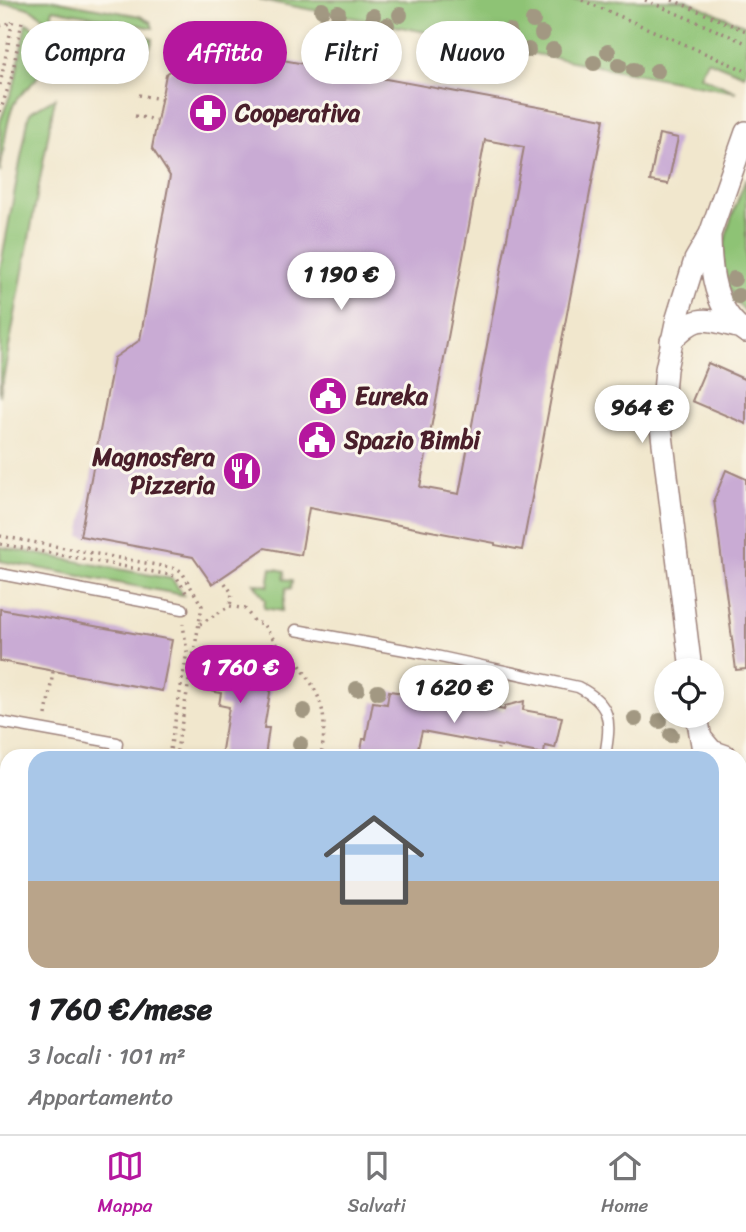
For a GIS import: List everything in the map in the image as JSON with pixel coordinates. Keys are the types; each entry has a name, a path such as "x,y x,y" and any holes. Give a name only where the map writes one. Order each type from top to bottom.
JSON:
{"street":[{"path":"690,658 661,427 663,394 671,341 695,260 710,234 746,132"},
{"path":"710,234 711,263 717,294 723,307 742,330"},
{"path":"671,341 693,321 714,321 742,330"},
{"path":"699,728 702,747"}],"lane":[{"path":"0,574 183,609"},
{"path":"296,630 422,653 578,687 595,696 606,711 610,729 606,749"},
{"path":"0,722 117,743 116,749"}],"path":[{"path":"582,0 744,69"},
{"path":"645,0 746,43"},
{"path":"672,0 746,31"},
{"path":"0,26 13,21 0,85"},
{"path":"0,112 12,76 21,26"},
{"path":"139,95 161,99"},
{"path":"135,116 158,120"},
{"path":"225,583 232,593 230,606"},
{"path":"200,624 230,606 245,609 255,622 263,624 281,650 290,651 319,693 326,730 322,749"},
{"path":"43,730 53,672"}],"green space":[{"path":"0,0 53,0 140,16 151,22 153,28 149,27 149,21 116,21 53,9 51,18 66,21 47,21 27,8 0,5"},
{"path":"259,0 686,0 746,26 746,71 744,75 707,60 700,76 736,92 529,53 529,21 416,21 416,30 402,28 402,21 368,21"},
{"path":"21,50 21,84 31,84 11,111 0,173 0,122 15,82"},
{"path":"55,98 0,396 0,269 29,115"},
{"path":"746,178 746,313 726,280 723,263 728,230"},
{"path":"0,547 172,579 183,595 0,561"},
{"path":"271,568 285,571 284,579 292,580 291,589 286,588 282,611 264,608 265,600 254,583 268,586"}],"building":[{"path":"287,61 301,63 301,84 402,82 604,119 522,550 309,508 301,555 265,548 212,584 193,557 80,536 114,358 140,340 170,176 152,148 164,84 287,84","holes":["485,140 524,147 459,494 420,487"]},
{"path":"659,134 678,138 668,184 650,181"},
{"path":"708,363 746,380 746,424 692,401"},
{"path":"726,470 746,479 746,669 736,670 714,500"},
{"path":"0,609 172,640 162,691 0,661"},
{"path":"213,657 256,664 254,672 262,673 260,685 271,687 264,728 269,728 266,749 222,749 229,707 219,705 221,693 200,689 204,665 212,666"},
{"path":"466,690 465,699 472,700 472,703 504,710 505,706 524,701 523,710 562,717 555,748 545,746 545,749 517,749 422,731 418,749 361,749 363,739 366,739 373,702 387,704 389,691 446,699 447,695"}],"place":[{"name":"Cooperativa","path":"208,113"},
{"name":"Eureka","path":"328,396"},
{"name":"Spazio Bimbi","path":"317,440"},
{"name":"Magnosfera Pizzeria","path":"242,471"}]}
